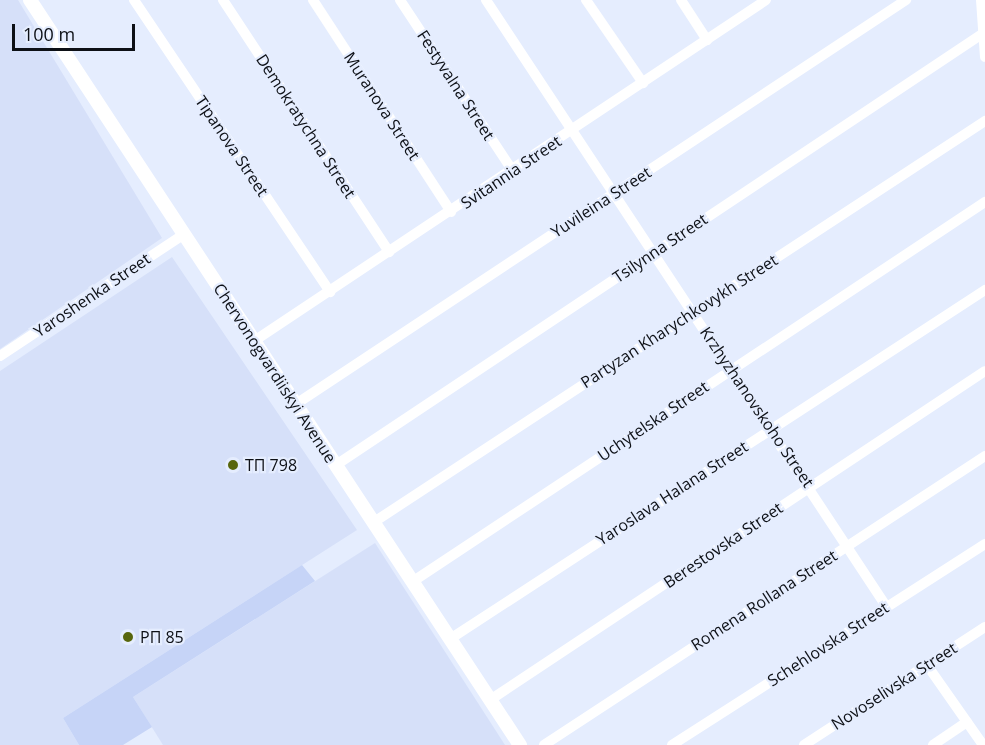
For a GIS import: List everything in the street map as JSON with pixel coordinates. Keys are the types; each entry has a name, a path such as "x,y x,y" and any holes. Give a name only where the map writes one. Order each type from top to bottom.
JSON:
{"main road":[{"name":"Chervonogvardiiskyi Avenue","path":"30,0 520,745"}],"street":[{"name":"Tipanova Street","path":"134,0 330,291"},
{"name":"Demokratychna Street","path":"224,0 389,252"},
{"name":"Muranova Street","path":"313,0 451,212"},
{"name":"Festyvalna Street","path":"400,0 512,170"},
{"name":"Krzhyzhanovskoho Street","path":"486,0 848,544 886,606"},
{"path":"586,0 643,83"},
{"path":"681,0 707,40"},
{"name":"Svitannia Street","path":"254,341 573,131 766,0"},
{"name":"Yuvileina Street","path":"296,404 906,0"},
{"path":"981,0 985,57"},
{"name":"Tsilynna Street","path":"336,465 985,32"},
{"name":"Partyzan Kharychkovykh Street","path":"374,522 985,121"},
{"name":"Uchytelska Street","path":"412,582 985,201"},
{"name":"Yaroshenka Street","path":"0,356 184,234"},
{"name":"Yaroslava Halana Street","path":"450,639 985,290"},
{"name":"Berestovska Street","path":"490,700 985,371"},
{"name":"Romena Rollana Street","path":"544,745 985,456"},
{"name":"Schehlovska Street","path":"672,745 985,544"},
{"name":"Novoselivska Street","path":"804,745 985,627"},
{"path":"927,664 983,745"},
{"path":"933,745 967,723"}],"shaded area":[{"path":"0,0 18,0 162,238 0,349"},
{"path":"172,257 357,530 63,718 79,745 0,745 0,371"},
{"path":"375,543 505,745 163,745 133,697"},
{"path":"302,565 315,581 133,697 152,727 123,745 79,745 63,718"}],"place":[{"name":"ТП 798","path":"233,465"},
{"name":"РП 85","path":"128,637"}]}
